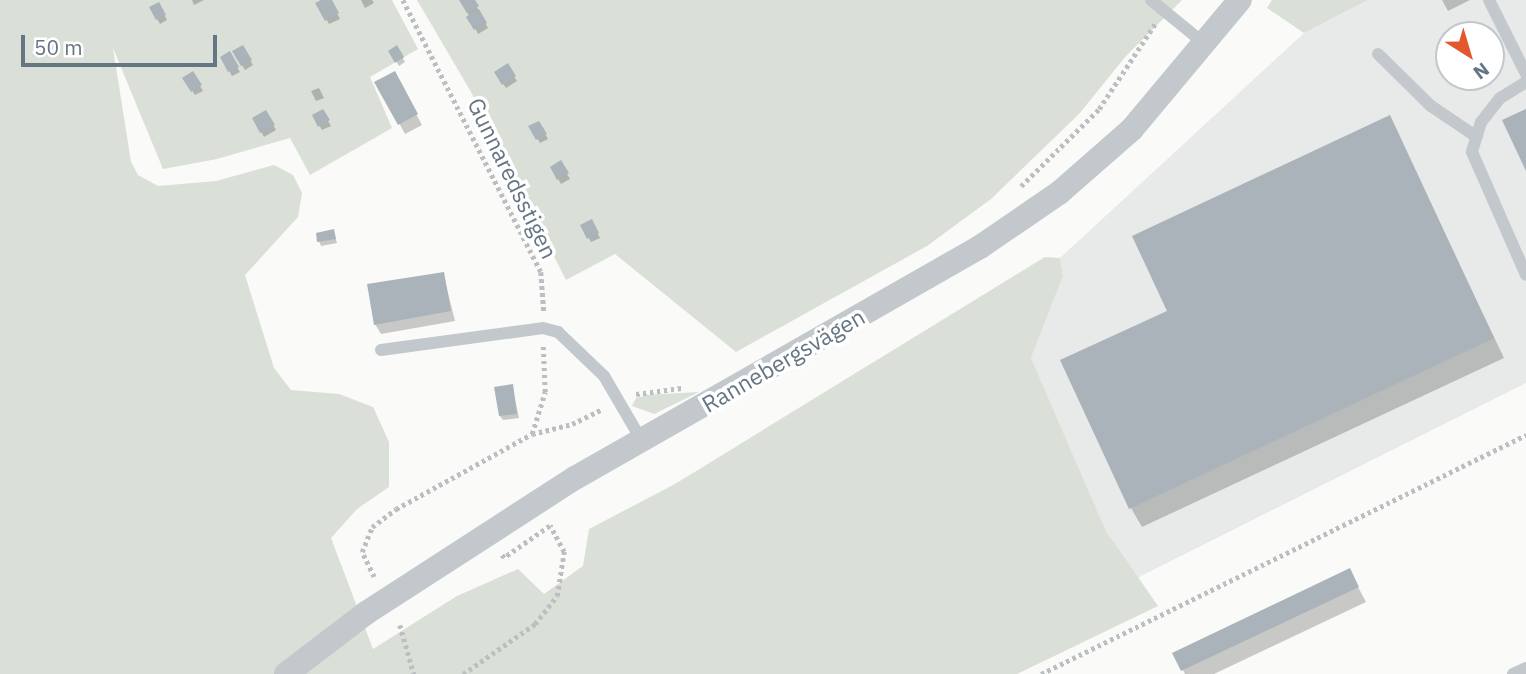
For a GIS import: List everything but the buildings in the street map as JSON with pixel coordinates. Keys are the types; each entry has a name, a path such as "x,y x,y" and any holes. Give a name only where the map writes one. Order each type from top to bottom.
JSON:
{"street":[{"name":"Rannebergsvägen","path":"286,674 366,612 444,561 642,440 980,247 1059,193 1132,129 1206,45 1240,0"}],"lane":[{"path":"1151,0 1206,45"},
{"path":"1489,0 1526,74"},
{"path":"1378,54 1431,106 1477,137"},
{"path":"1526,82 1500,99 1481,122 1472,152 1484,188 1526,275"},
{"path":"381,350 543,328 558,332 591,358 642,440"},
{"path":"1513,674 1526,668"}],"path":[{"name":"Gunnaredsstigen","path":"403,0 541,272 545,392 532,434"},
{"path":"1014,192 1099,108 1130,66 1140,40 1166,12"},
{"path":"374,578 362,552 372,527 396,509 532,434 572,424 643,391 692,388"},
{"path":"1041,674 1526,435"},
{"path":"463,674 535,624 557,596 564,552 550,526 504,558 502,554"},
{"path":"400,625 414,674"}],"shaded area":[{"path":"0,0 392,0 418,49 370,77 392,128 310,175 290,138 217,159 163,169 113,48 131,162 138,175 158,186 216,181 274,165 293,175 302,193 298,217 245,275 274,368 291,390 339,394 373,407 389,442 389,487 357,509 331,538 373,649 457,596 518,569 544,594 583,566 589,529 675,484 1045,257 1060,258 1063,276 1031,358 1106,531 1158,606 1017,674 0,674"},
{"path":"417,0 1182,0 1126,56 1079,114 991,199 927,246 736,352 615,254 566,280 471,92"},
{"path":"1272,0 1368,0 1304,33 1267,8"},
{"path":"1368,0 1526,0 1526,383 1137,578 1106,531 1031,358 1063,276 1060,258 1304,33"},
{"path":"699,392 654,414 632,406 636,398 648,395"}]}
